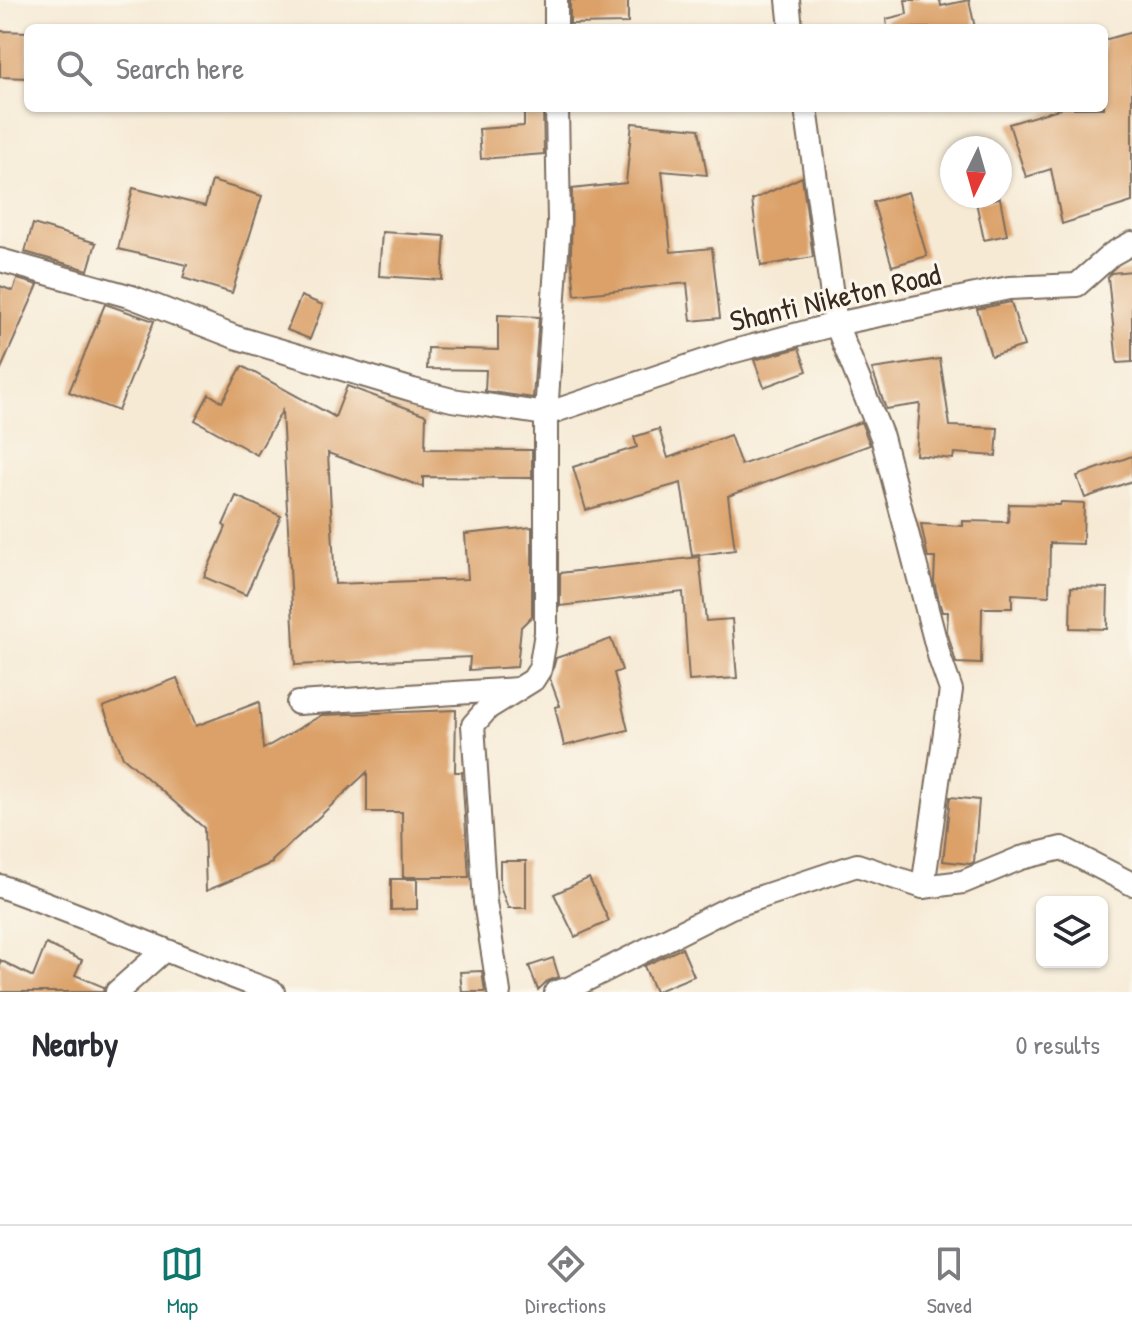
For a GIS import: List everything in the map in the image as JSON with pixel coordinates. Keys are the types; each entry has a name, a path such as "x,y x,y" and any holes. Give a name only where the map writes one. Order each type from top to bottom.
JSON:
{"street":[{"path":"556,0 556,24"},
{"path":"788,0 791,24"},
{"path":"499,992 485,902 473,725 488,708 523,689 540,669 546,633 546,414 559,222 557,112"},
{"path":"807,112 836,324 882,437 940,659 951,690 923,887"},
{"name":"Shanti Niketon Road","path":"546,414 731,352 836,324 1009,288 1077,285 1112,254 1132,243"},
{"path":"0,260 132,297 235,337 413,390 452,400 546,414"},
{"path":"298,703 523,689"},
{"path":"556,992 568,989 731,907 857,865 923,887 963,882 1021,858 1062,848 1132,884"},
{"path":"0,886 273,992"},
{"path":"117,992 163,951"}],"building":[{"path":"570,0 628,0 628,23 570,24"},
{"path":"905,0 940,0 941,6 969,0 974,24 887,24 886,19 907,14"},
{"path":"0,31 24,32 24,78 0,77"},
{"path":"1132,32 1132,202 1062,224 1051,169 1026,177 1009,124 1049,112 1108,112 1108,39"},
{"path":"524,112 543,112 544,154 481,159 479,129 524,126"},
{"path":"632,123 699,129 707,175 662,171 671,252 712,248 720,318 691,321 687,283 575,295 571,256 572,189 626,183"},
{"path":"802,177 813,257 761,266 752,200"},
{"path":"212,181 262,196 232,293 183,278 187,265 118,249 133,188 205,206"},
{"path":"908,192 927,256 892,266 873,202"},
{"path":"977,208 1002,208 1007,235 984,240"},
{"path":"33,224 96,243 88,270 25,252"},
{"path":"382,232 445,236 442,280 379,276"},
{"path":"1132,271 1132,362 1117,363 1108,277 1111,273"},
{"path":"17,279 38,285 0,371 0,286 13,291"},
{"path":"301,296 323,305 310,339 287,330"},
{"path":"1011,302 1024,346 991,356 977,309"},
{"path":"105,304 154,321 118,411 69,392"},
{"path":"498,315 539,317 533,398 485,391 486,370 427,369 428,348 498,350"},
{"path":"799,348 807,371 764,387 754,360"},
{"path":"940,359 950,426 998,428 996,456 954,453 953,459 916,455 920,404 886,409 872,369"},
{"path":"242,366 335,417 347,386 426,415 425,449 532,450 532,478 423,477 423,487 328,453 335,584 468,579 465,534 532,527 532,616 521,627 517,667 469,670 470,657 295,665 282,411 257,455 195,420 209,394 222,402"},
{"path":"861,422 870,445 728,496 735,550 692,556 681,483 586,510 573,467 637,447 634,437 659,429 668,458 730,435 741,465"},
{"path":"1132,456 1132,481 1085,498 1077,476"},
{"path":"236,496 281,516 246,595 204,577"},
{"path":"1061,502 1084,503 1083,544 1050,543 1049,596 1012,594 1012,608 982,608 981,664 956,663 947,631 948,612 942,612 934,582 935,558 928,558 921,524 963,526 963,521 1008,522 1009,504 1060,505"},
{"path":"699,557 706,621 732,619 737,678 689,681 683,592 560,606 560,573"},
{"path":"1071,587 1108,588 1107,629 1070,628"},
{"path":"611,639 622,670 614,673 628,730 564,746 555,707 560,706 550,679 556,658"},
{"path":"177,678 196,726 259,702 263,749 322,715 456,710 455,772 462,772 469,877 403,877 402,812 367,812 367,772 272,863 206,891 204,828 123,757 103,707"},
{"path":"950,797 979,800 974,862 970,864 943,861"},
{"path":"500,861 526,861 526,908 508,908 500,886"},
{"path":"589,878 609,921 575,937 554,894"},
{"path":"391,879 417,879 417,909 391,910"},
{"path":"46,944 82,960 75,975 104,987 103,992 0,992 0,960 33,977"},
{"path":"682,948 694,976 655,992 644,966"},
{"path":"553,958 559,977 547,981 538,990 529,966"},
{"path":"482,971 485,992 462,992 460,972"}]}
